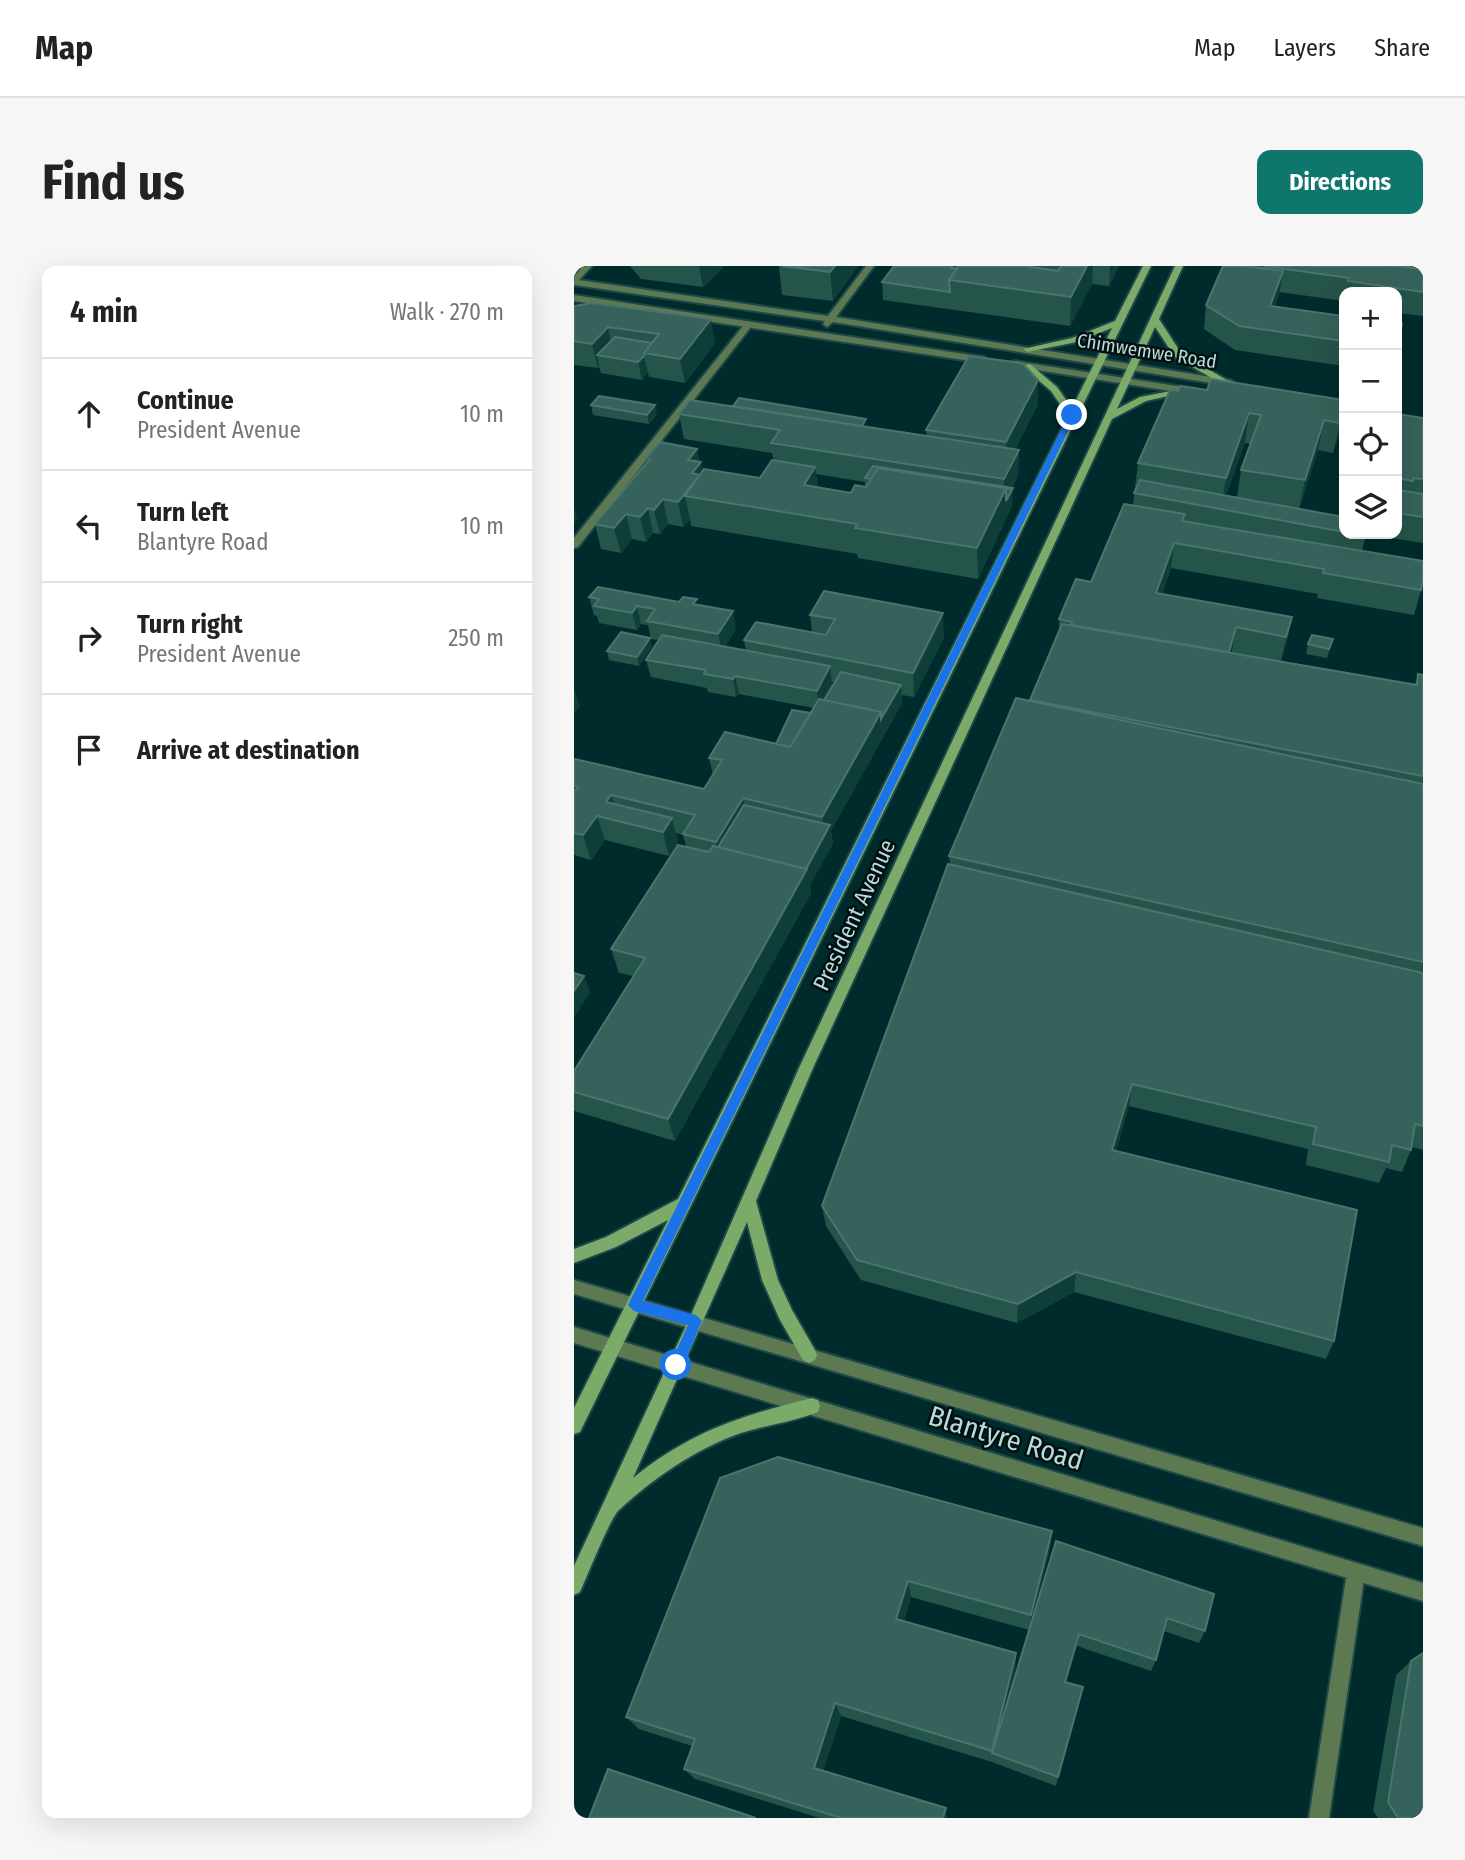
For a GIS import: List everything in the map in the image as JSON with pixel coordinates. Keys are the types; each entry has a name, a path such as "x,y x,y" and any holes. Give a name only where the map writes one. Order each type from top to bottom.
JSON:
{"main road":[{"name":"President Avenue","path":"574,1426 1147,266"},
{"name":"President Avenue","path":"574,1586 750,1202 806,1068 1179,266"},
{"path":"1154,319 1178,355 1225,382"},
{"path":"1027,349 1073,340 1118,323"},
{"path":"1027,366 1054,389 1072,415"},
{"path":"1109,418 1143,399 1187,390"},
{"path":"750,1202 770,1280 786,1315 809,1354"},
{"path":"574,1256 611,1242 684,1204"},
{"path":"612,1506 650,1475 698,1443 740,1425 811,1406"}],"street":[{"path":"574,281 588,266"},
{"path":"820,334 870,266"},
{"name":"Chimwemwe Road","path":"574,281 1027,349 1244,385"},
{"name":"Chimwemwe Road","path":"574,298 1211,394"},
{"path":"574,545 750,323"},
{"name":"Blantyre Road","path":"574,1287 1423,1536"},
{"name":"Blantyre Road","path":"574,1335 1423,1592"},
{"path":"1319,1818 1356,1572"}],"building":[{"path":"782,266 835,266 830,272"},
{"path":"894,266 952,266 951,268 957,269 949,280 950,292 882,282"},
{"path":"958,266 1025,266 1058,271 1061,266 1087,266 1071,297 949,280"},
{"path":"1223,266 1283,271 1270,306 1339,315 1339,340 1239,326 1206,305"},
{"path":"1264,266 1400,266 1423,269 1423,292 1348,281 1349,278"},
{"path":"1400,266 1423,266 1423,269"},
{"path":"593,303 711,319 680,359 644,353 659,334 608,327 592,344 574,341 574,306"},
{"path":"615,337 652,343 638,362 597,355"},
{"path":"969,356 1022,363 1038,380 1006,442 926,430"},
{"path":"1211,379 1339,399 1339,423 1324,420 1305,480 1241,470 1261,415 1249,413 1226,478 1138,463 1170,390 1178,391 1180,386 1207,390"},
{"path":"599,396 655,405 647,415 591,405"},
{"path":"739,398 866,419 862,426 733,406"},
{"path":"690,400 1019,450 1004,479 771,443 780,430 679,414"},
{"path":"1402,415 1423,418 1423,479 1413,478 1413,481 1402,479"},
{"path":"660,442 697,449 688,460 701,462 692,473 700,475 678,502 663,499 654,510 648,508 640,517 626,514 614,528 595,524 650,459 646,458"},
{"path":"772,460 815,467 804,485 851,493 855,485 866,487 878,468 1006,488 977,548 855,528 857,524 685,496 704,469 760,478"},
{"path":"873,466 1013,488 1006,501 1006,488 878,468 871,479 865,478"},
{"path":"1140,480 1339,516 1339,531 1134,493"},
{"path":"1402,491 1423,494 1423,517 1402,514"},
{"path":"1124,504 1185,514 1182,521 1423,561 1421,590 1323,573 1324,569 1174,543 1156,593 1292,617 1286,637 1236,627 1229,652 1071,625 1072,622 1059,619 1076,579 1091,582"},
{"path":"598,587 679,602 683,597 697,599 693,604 733,611 718,634 647,621 655,609 637,606 632,613 594,606 599,599 589,597"},
{"path":"824,591 943,613 913,673 744,640 756,622 826,635 835,619 810,615"},
{"path":"1062,624 1417,685 1418,674 1423,675 1423,776 1030,700"},
{"path":"621,632 650,638 637,657 607,651"},
{"path":"662,635 830,666 817,691 735,676 733,679 704,674 706,670 646,660"},
{"path":"1312,635 1333,639 1329,649 1308,644"},
{"path":"841,672 901,685 881,719 881,712 824,700"},
{"path":"1016,698 1423,784 1423,962 949,856"},
{"path":"819,699 881,712 822,817 743,798 716,842 683,834 695,815 611,795 606,802 672,818 663,832 597,816 583,835 574,833 574,792 578,787 574,786 575,759 704,789 722,760 709,758 725,732 790,747"},
{"path":"792,710 811,713 790,747 776,744"},
{"path":"744,805 830,825 806,869 718,847"},
{"path":"678,845 709,852 713,846 807,869 668,1119 574,1092 574,1071 645,958 611,949"},
{"path":"948,864 1423,973 1423,1126 1415,1124 1411,1150 1392,1145 1389,1162 1313,1144 1316,1127 1132,1084 1112,1150 1357,1210 1334,1341 1076,1272 1018,1304 857,1260 822,1206"},
{"path":"574,973 584,976 574,991"},
{"path":"778,1457 1052,1531 1031,1615 908,1581 896,1619 1016,1653 992,1751 835,1703 814,1768 946,1808 943,1818 841,1818 684,1769 695,1739 626,1717 720,1478"},
{"path":"1056,1541 1214,1594 1205,1631 1167,1618 1156,1660 1079,1634 1065,1682 1083,1687 1058,1777 992,1753"},
{"path":"1423,1653 1423,1818 1398,1818 1388,1802 1411,1661"},
{"path":"608,1769 756,1818 589,1818"}],"route":[{"path":"676,1365 696,1321 634,1305 1072,415"}]}
